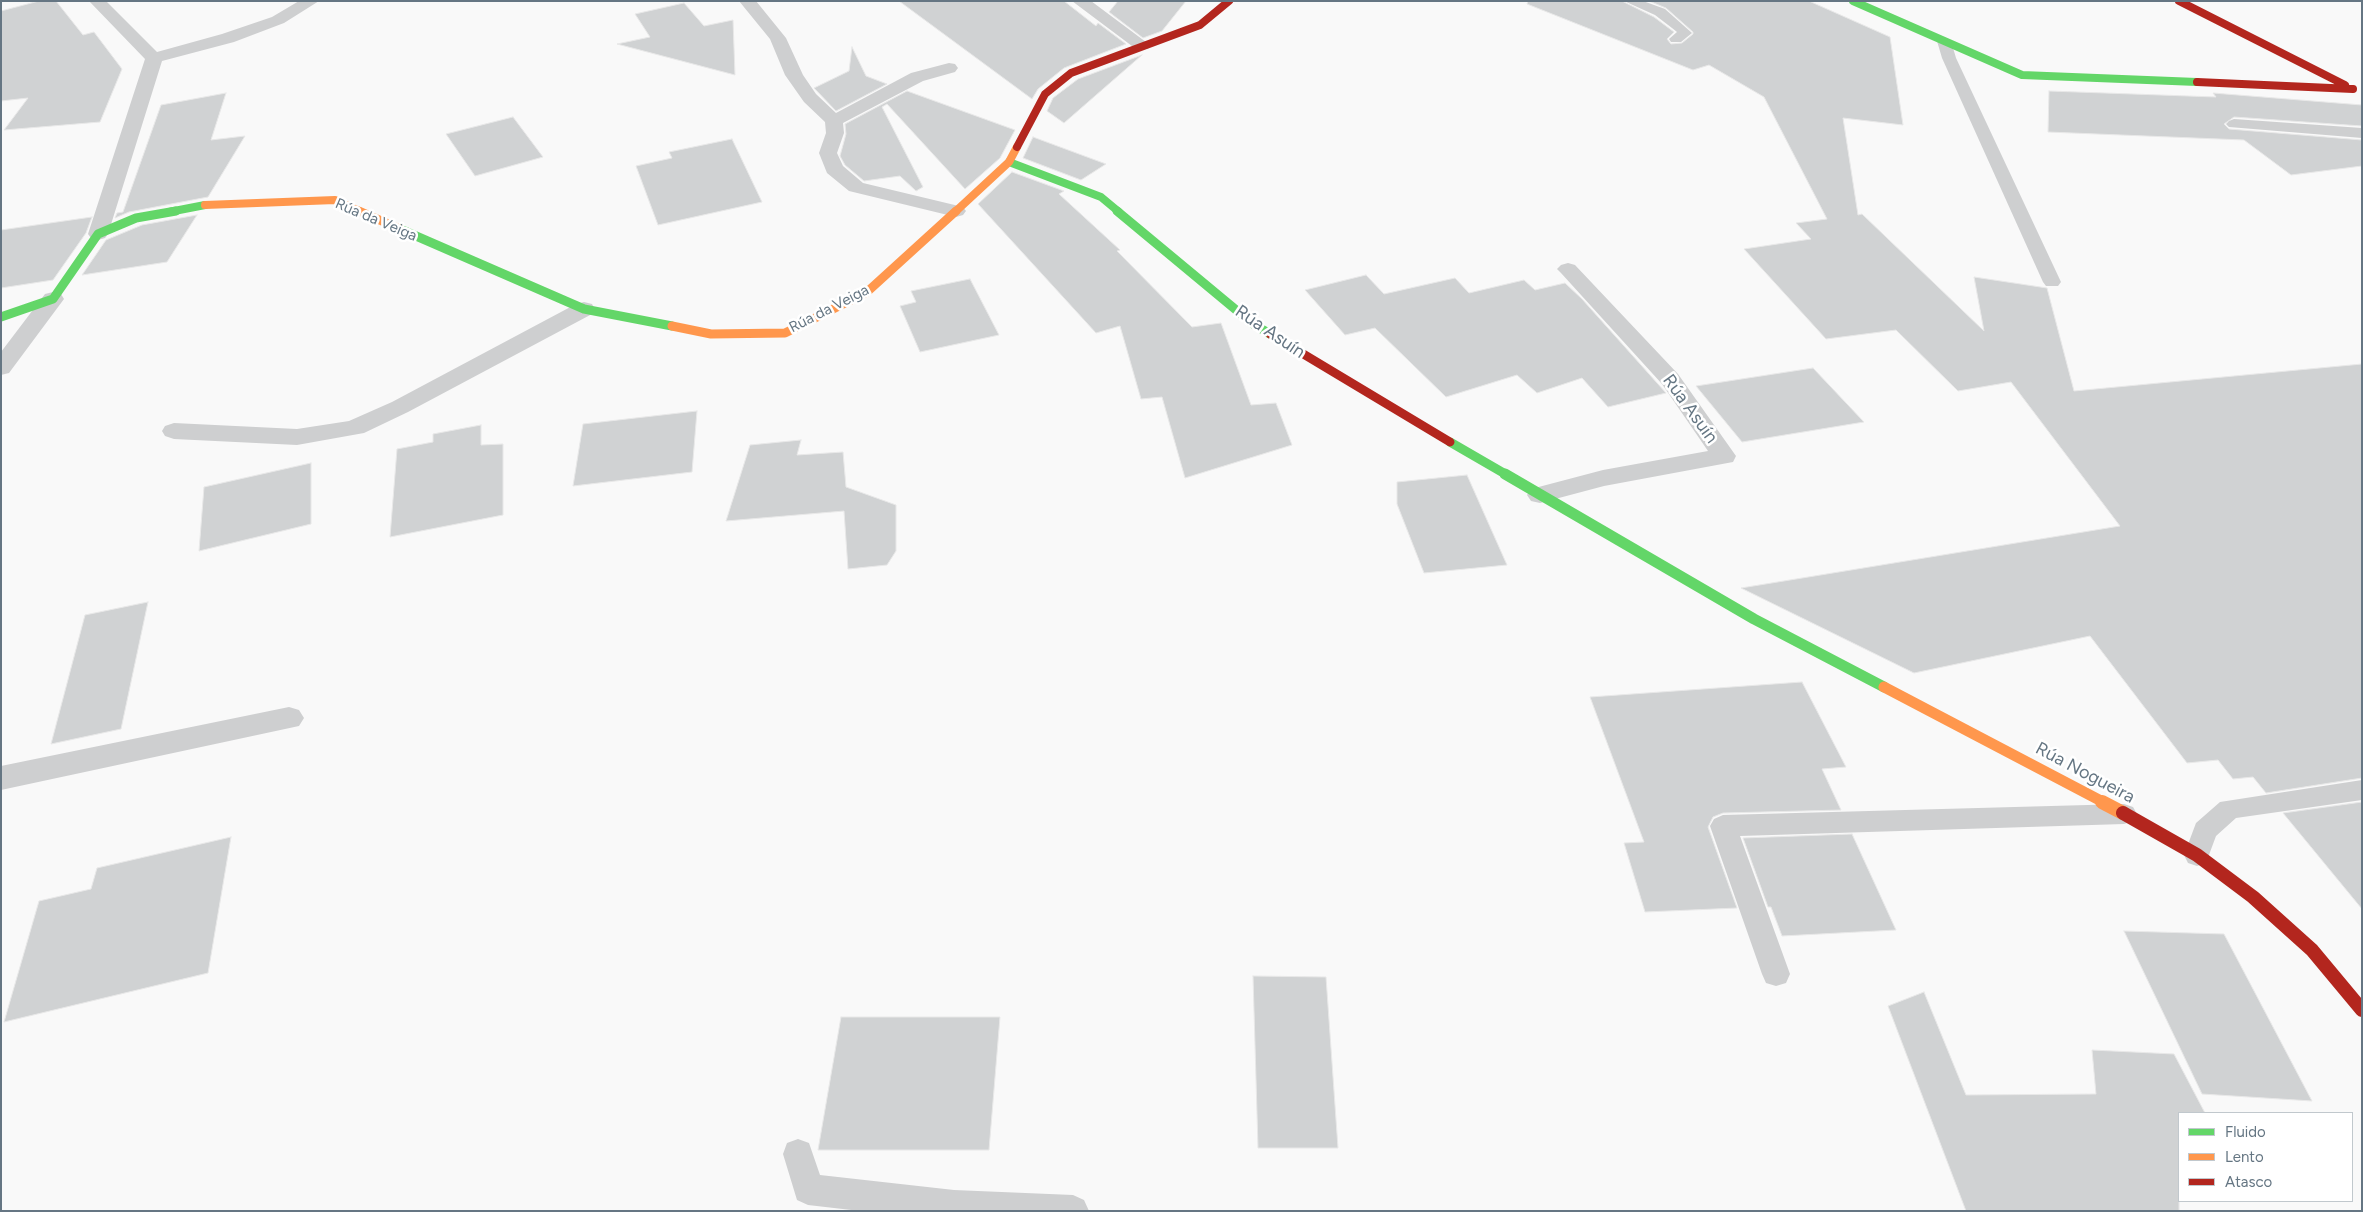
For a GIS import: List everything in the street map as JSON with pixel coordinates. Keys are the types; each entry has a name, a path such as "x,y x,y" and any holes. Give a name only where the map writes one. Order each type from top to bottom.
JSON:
{"street":[{"path":"97,1 154,58"},
{"path":"154,58 228,38 278,20 311,1"},
{"path":"747,1 778,38 794,75 810,98 834,121 835,132 828,153 834,169 856,187 956,211"},
{"path":"1080,1 1142,45"},
{"name":"Rúa da Veiga","path":"98,234 136,218 213,204 335,200 584,309 711,334 786,332 867,292 1009,162 1045,94 1071,73 1200,25 1229,1"},
{"path":"1853,1 2022,76 2357,92"},
{"path":"2179,1 2357,92"},
{"path":"1,368 53,299 98,234 154,58"},
{"path":"834,121 917,78 950,68"},
{"name":"Rúa Asuín","path":"1009,162 1101,197 1253,324 1540,495 1754,619"},
{"name":"Rúa Asuín","path":"1540,495 1603,478 1724,456 1670,379 1568,269"},
{"path":"1,317 53,299"},
{"path":"174,431 296,437 354,428 400,407 584,309"},
{"name":"Rúa Nogueira","path":"1754,619 2124,814 2197,855 2253,897 2312,950 2362,1010"},
{"path":"1,778 289,718"}],"lane":[{"path":"1630,1 1660,12 1677,25 1685,33 1676,39"},
{"path":"1944,41 1949,58 2052,282"},
{"path":"2234,124 2362,133"},
{"path":"2197,855 2205,830 2229,809 2362,790"},
{"path":"1776,974 1723,826 2124,814"},
{"path":"798,1154 808,1188 954,1206 1073,1211"}],"building":[{"path":"39,1 56,1 83,35 94,32 122,69 100,122 4,130 28,98 1,101 1,11"},
{"path":"899,1 1064,1 1096,26 1098,23 1126,44 1064,68 1038,89 1032,99"},
{"path":"1118,1 1186,1 1162,31 1143,38 1109,12"},
{"path":"1528,1 1622,1 1654,17 1674,32 1667,39 1671,44 1682,43 1693,32 1666,8 1649,1 1809,1 1890,37 1903,125 1843,118 1858,215 1862,214 1984,331 1974,277 2047,288 2074,391 2362,364 2362,778 2266,793 2253,777 2233,779 2218,760 2187,763 2090,636 1914,673 1741,588 2120,526 2011,382 1958,391 1896,330 1826,339 1744,249 1811,239 1796,223 1827,219 1764,97 1709,65 1693,70 1527,4"},
{"path":"684,3 704,26 733,20 735,75 617,44 650,37 635,14"},
{"path":"852,47 866,76 887,84 836,111 814,88 849,71"},
{"path":"1142,55 1064,123 1047,111 1053,98 1078,79"},
{"path":"907,91 1015,130 1000,158 965,189 887,104 882,107 923,187 916,191 900,176 864,181 845,165 840,156 846,134 845,124"},
{"path":"2049,91 2216,97 2213,93 2362,105 2362,126 2234,117 2224,124 2229,129 2362,140 2362,166 2291,175 2244,140 2048,132"},
{"path":"226,93 211,140 245,136 208,197 129,212 115,218 117,213 123,212 161,105"},
{"path":"513,117 543,157 475,176 446,134"},
{"path":"1033,137 1106,164 1081,180 1023,158"},
{"path":"732,139 762,202 658,225 636,166 672,158 669,152"},
{"path":"1012,172 1064,191 1059,194 1120,250 1117,251 1192,327 1221,323 1251,405 1276,403 1292,445 1185,478 1162,397 1141,399 1120,326 1096,333 978,204"},
{"path":"197,215 167,262 82,275 106,240 142,225"},
{"path":"92,217 86,233 53,280 1,288 1,230"},
{"path":"1366,275 1384,294 1455,278 1469,293 1524,280 1535,290 1565,283 1582,299 1666,393 1608,407 1582,378 1537,393 1517,375 1446,397 1375,328 1345,335 1305,290"},
{"path":"970,279 999,335 920,352 900,306 916,302 911,291"},
{"path":"1813,368 1864,422 1742,442 1696,386"},
{"path":"697,411 692,472 573,486 583,424"},
{"path":"481,425 481,445 503,444 503,515 390,537 397,449 433,442 433,434"},
{"path":"801,440 797,455 843,452 846,487 896,505 896,551 887,565 848,569 844,511 726,521 750,445"},
{"path":"311,463 311,524 199,551 204,487"},
{"path":"1467,475 1507,565 1424,573 1397,504 1397,482"},
{"path":"148,602 121,729 51,744 85,615"},
{"path":"1802,682 1846,767 1822,769 1841,810 1723,813 1713,817 1708,827 1737,908 1645,912 1624,843 1644,842 1590,697"},
{"path":"2362,802 2362,909 2283,813"},
{"path":"1852,834 1896,930 1782,936 1771,907 1768,907 1743,838"},
{"path":"231,837 208,973 4,1022 39,901 91,889 97,868"},
{"path":"2124,931 2224,934 2312,1101 2202,1094"},
{"path":"1253,976 1326,977 1338,1148 1258,1148"},
{"path":"1924,992 1966,1095 2096,1094 2092,1050 2174,1054 2204,1112 2178,1112 2179,1211 1966,1211 1888,1006"},
{"path":"841,1017 1000,1017 989,1150 818,1150"}],"traffic: fast":[{"path":"1853,1 2022,75 2197,82"},
{"path":"1009,162 1101,197 1253,324 1270,334"},
{"path":"1,317 53,299 98,234 136,218 205,205"},
{"path":"400,229 584,309 672,326"},
{"path":"1450,442 1754,619 1884,687"}],"traffic: slow":[{"path":"672,326 711,334 785,333 867,292 1009,162 1017,147"},
{"path":"205,205 335,200 400,229"},
{"path":"1884,687 2123,813"}],"traffic: jam":[{"path":"1017,147 1045,94 1071,73 1200,25 1229,1"},
{"path":"2179,1 2345,85"},
{"path":"2197,82 2353,89"},
{"path":"1270,334 1450,442"},
{"path":"2123,813 2197,855 2253,897 2312,950 2362,1010"}]}
